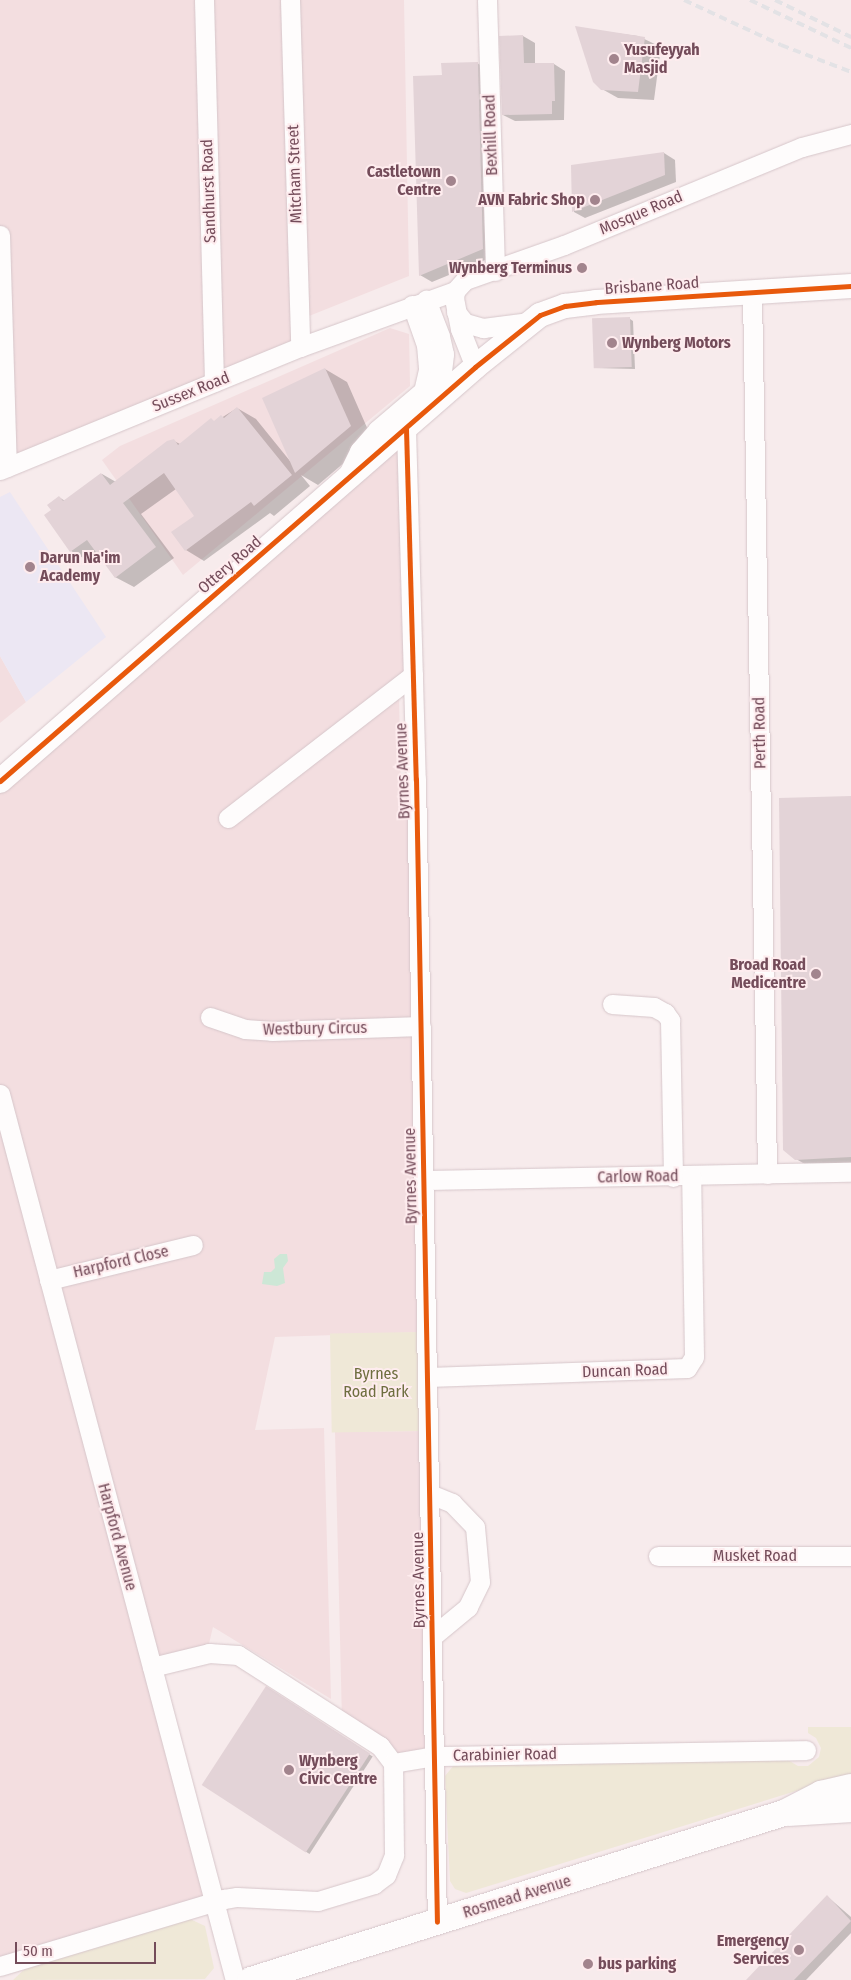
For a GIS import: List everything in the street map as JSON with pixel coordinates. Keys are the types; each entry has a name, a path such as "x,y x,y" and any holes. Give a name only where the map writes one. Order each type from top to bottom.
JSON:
{"main road":[{"name":"Rosmead Avenue","path":"251,1980 784,1813 821,1794 851,1787"},
{"name":"Rosmead Avenue","path":"784,1813 851,1809"}],"street":[{"name":"Sandhurst Road","path":"204,0 214,382"},
{"name":"Mitcham Street","path":"290,0 300,347"},
{"name":"Bexhill Road","path":"487,0 495,271"},
{"name":"Mosque Road","path":"419,302 455,291 465,280 495,271 802,147 851,134"},
{"path":"0,235 3,469"},
{"name":"Brisbane Road","path":"475,367 530,322 565,306 851,286"},
{"path":"455,291 456,312 475,367"},
{"name":"Perth Road","path":"752,293 767,1174"},
{"name":"Sussex Road","path":"3,469 300,347 419,302"},
{"path":"345,482 359,451 377,430 438,378 444,363 440,336 419,302"},
{"path":"456,312 465,323 483,328 504,328 530,322"},
{"name":"Ottery Road","path":"0,781 475,367"},
{"name":"Byrnes Avenue","path":"406,429 421,1026 437,1922"},
{"path":"228,818 413,675"},
{"name":"Duncan Road","path":"428,1377 687,1368 694,1357 670,1020 665,1013 654,1008 612,1004"},
{"name":"Westbury Circus","path":"210,1017 245,1029 272,1032 421,1026"},
{"name":"Harpford Avenue","path":"0,1094 235,1980"},
{"name":"Carlow Road","path":"424,1180 851,1172"},
{"name":"Harpford Close","path":"49,1280 193,1245"},
{"name":"Byrnes Avenue","path":"430,1494 452,1503 475,1527 480,1582 475,1598 468,1607 433,1636"},
{"name":"Musket Road","path":"658,1556 851,1556"},
{"path":"0,1966 237,1897 318,1901 381,1880 390,1870 394,1856 393,1763 380,1746 238,1655 209,1652 152,1667"},
{"name":"Carabinier Road","path":"393,1763 435,1756 806,1750"}],"shaded area":[{"path":"0,0 404,0 409,276 299,320 299,347 0,469"},
{"path":"390,328 409,334 410,386 183,575 102,460 120,446"},
{"path":"405,429 411,696 399,696 401,794 414,794 426,1332 275,1337 255,1430 324,1428 331,1699 213,1627 207,1652 151,1667 214,1903 0,1965 0,779"},
{"name":"Darun Na'im Academy","path":"10,492 106,637 26,702 0,656 0,497"},
{"path":"0,656 26,702 0,723"},
{"path":"280,1254 287,1254 288,1261 283,1268 285,1283 277,1286 262,1284 264,1272 271,1272 275,1268 274,1259"},
{"path":"427,1431 434,1755 393,1762 342,1720 335,1432"}],"green space":[{"name":"Byrnes Road Park","path":"419,1332 421,1431 332,1433 330,1334"},
{"path":"808,1727 851,1727 851,1774 466,1893 455,1889 450,1881 445,1776 454,1765 786,1759 798,1766 808,1766 819,1757 821,1748 816,1738 808,1733"},
{"path":"190,1919 205,1926 214,1968 205,1979 13,1980 28,1966"}],"building":[{"name":"Yusufeyyah Masjid","path":"575,26 645,37 638,92 601,90 593,82"},
{"path":"523,35 524,63 554,63 555,101 552,101 552,114 502,115 499,36"},
{"name":"Castletown Centre","path":"478,62 483,249 419,276 413,76 442,75 441,63"},
{"path":"664,152 665,175 572,212 571,165"},
{"name":"Wynberg Motors","path":"630,317 632,367 594,368 592,318"},
{"path":"325,368 351,426 295,473 262,398"},
{"path":"237,407 292,475 254,506 251,502 185,551 171,532 194,516 164,473 123,503 156,547 115,578 87,540 70,552 44,515 51,510 47,505 59,496 63,501 101,473 110,485 167,441 174,439 178,445 211,418 214,421 221,415 224,418"},
{"name":"Broad Road Medicentre","path":"851,796 851,1157 795,1160 783,1150 779,798"},
{"name":"Wynberg Civic Centre","path":"266,1686 370,1754 306,1852 202,1785"},
{"name":"Emergency Services","path":"827,1895 851,1921 794,1980 746,1980"}],"railway":[{"path":"684,0 781,45 851,72"},
{"path":"750,0 851,48"},
{"path":"775,0 851,37"}],"cycle path":[{"path":"0,781 475,367 540,315 565,306 596,302 851,286"},
{"path":"406,429 416,779 437,1922"}],"place":[{"name":"Yusufeyyah Masjid","path":"614,59"},
{"name":"Castletown Centre","path":"451,181"},
{"name":"AVN Fabric Shop","path":"595,200"},
{"name":"Wynberg Terminus","path":"582,268"},
{"name":"Wynberg Motors","path":"612,343"},
{"name":"Darun Na'im Academy","path":"30,567"},
{"name":"Broad Road Medicentre","path":"816,974"},
{"name":"Wynberg Civic Centre","path":"289,1770"},
{"name":"Emergency Services","path":"799,1950"},
{"name":"bus parking","path":"588,1964"}]}
